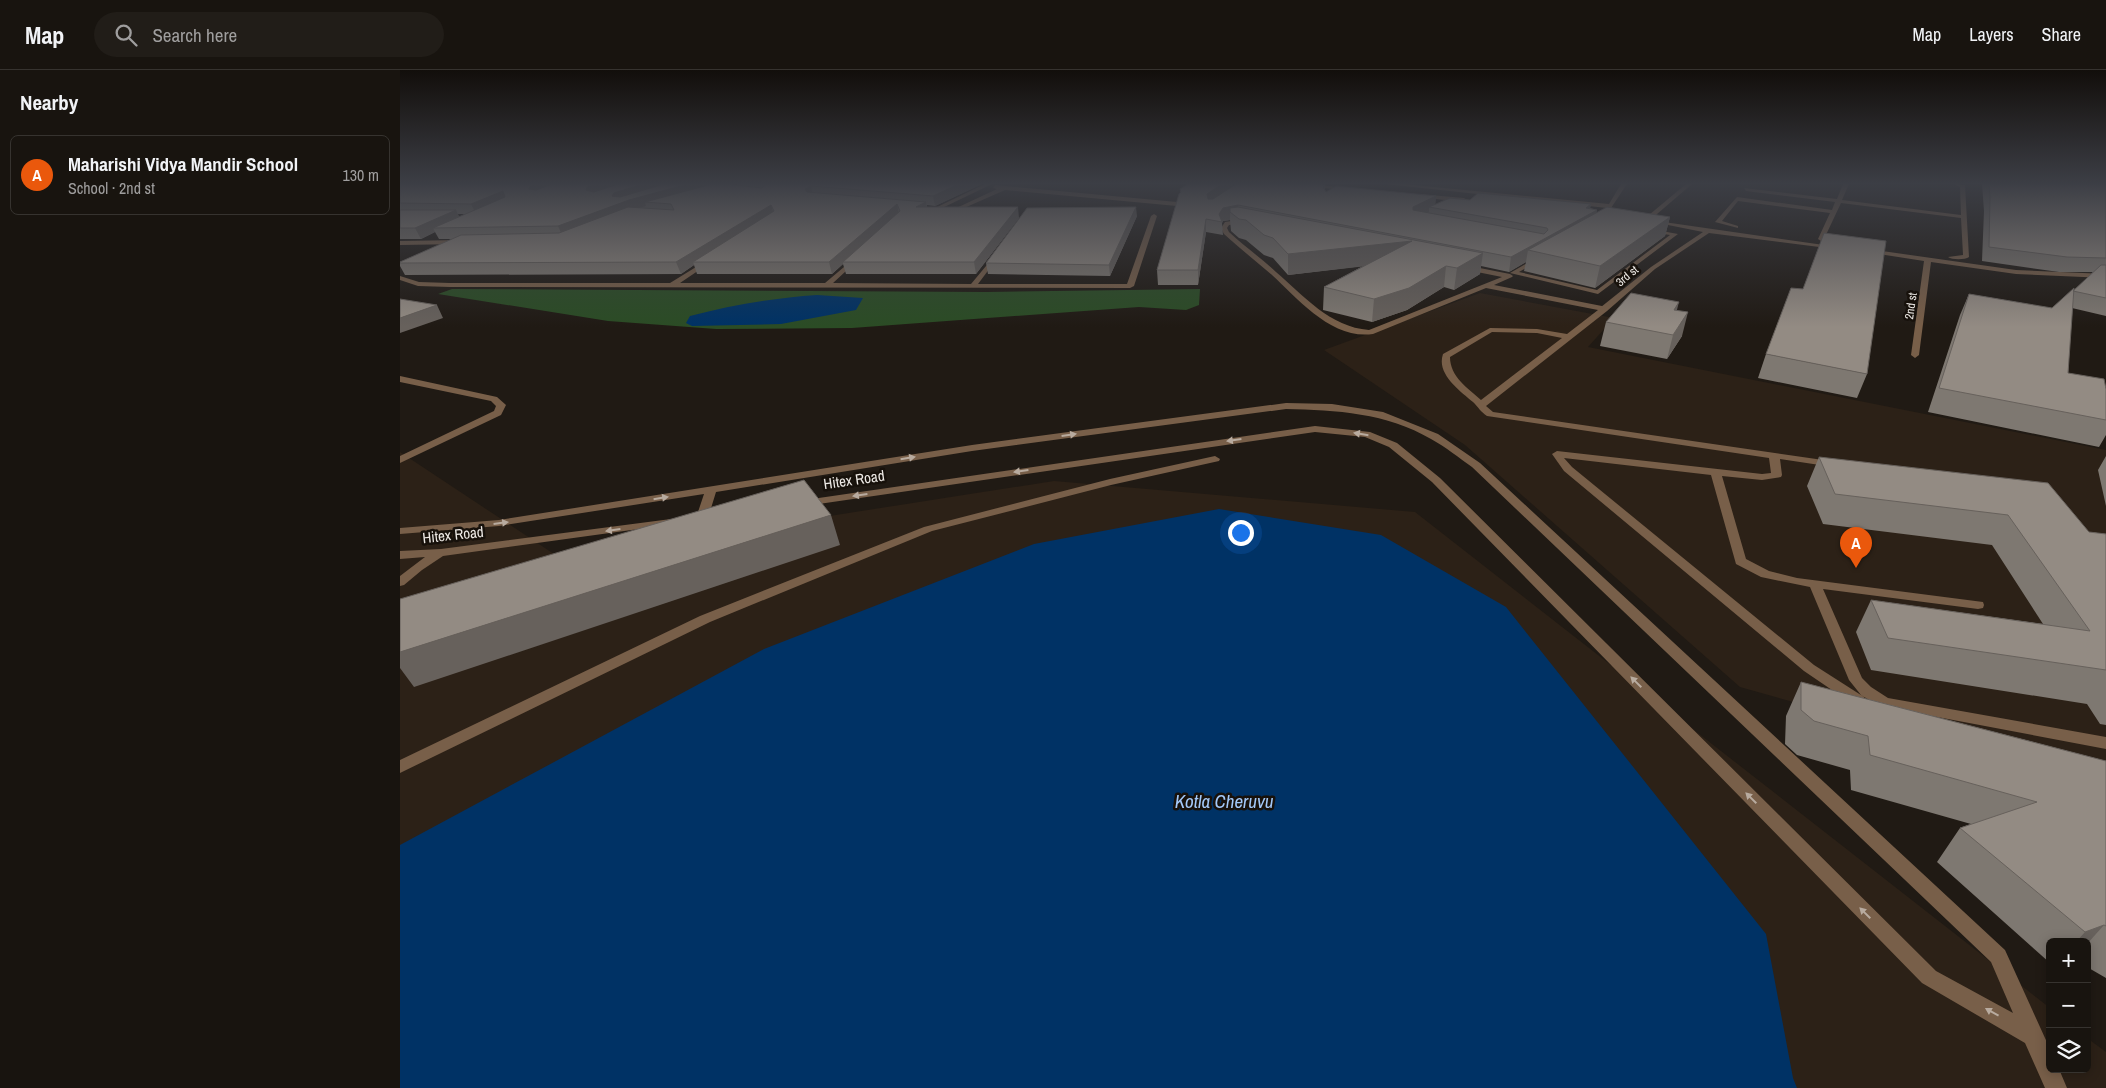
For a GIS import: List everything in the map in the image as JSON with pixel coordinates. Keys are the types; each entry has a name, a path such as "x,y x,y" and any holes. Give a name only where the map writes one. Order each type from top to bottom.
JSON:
{"street":[{"path":"408,269 400,276 418,284 450,285 1130,286 1149,232"},
{"path":"1225,232 1274,273 1314,311 1360,332 1370,332 1510,276 1286,232"},
{"path":"1585,232 1513,273 1598,292 1675,234 1660,232"},
{"name":"3rd st","path":"1481,405 1607,307 1655,267 1707,232"},
{"path":"1714,232 1838,245"},
{"path":"1758,232 1796,239 1821,239 1846,249"},
{"path":"1821,239 1825,232"},
{"path":"1859,244 1964,258 1966,257 1965,232"},
{"path":"418,243 436,235"},
{"path":"400,243 468,242"},
{"path":"400,243 424,250"},
{"path":"974,286 1001,249"},
{"path":"1864,251 2020,274 2074,277 2106,276"},
{"path":"826,286 862,253"},
{"path":"672,286 719,255"},
{"name":"2nd st","path":"1915,355 1928,259"},
{"path":"1636,263 1655,267"},
{"path":"1486,286 1607,307"},
{"path":"1568,337 1530,330 1490,330 1446,356 1444,363 1450,376 1490,414 1842,465"},
{"path":"400,379 494,399 501,405 498,413 400,460"},
{"path":"400,531 499,523 972,448 1286,406 1332,407 1380,414 1434,436 1476,466 1998,956 2056,1088"},
{"name":"Hitex Road","path":"790,505 1315,429 1367,434 1393,445 1436,480 1929,977 2034,1036"},
{"path":"1774,455 1777,475 1762,477 1557,454 1568,469 1809,668 1851,698 1875,708 1920,722"},
{"path":"400,766 705,619 928,529 1110,482 1215,459"},
{"path":"1716,472 1740,561 1747,568 1762,573 1814,583 1978,605"},
{"name":"Hitex Road","path":"400,555 441,553 697,518 711,490"},
{"path":"400,582 418,567 441,553"},
{"path":"1814,583 1856,680 1866,691 1884,702 2106,743"}],"shaded area":[{"path":"1480,293 1614,318 1588,347 2106,450 2106,791 1740,687 1465,445 1324,350"},
{"name":"Kotla Cheruvu","path":"400,452 560,558 1054,481 1415,512 2046,1005 2046,1073 2091,1073 2091,1041 2106,1052 2106,1088 400,1088"}],"green space":[{"path":"452,289 986,292 1200,289 1199,305 1186,310 1139,307 852,328 716,329 608,321 438,294"}],"water":[{"path":"817,295 863,298 856,310 781,324 692,326 686,323 690,316 722,308 753,302"},
{"name":"Kotla Cheruvu","path":"1219,509 1381,535 1506,607 1766,934 1793,1078 1797,1088 400,1088 400,845 764,649 1034,544"}],"building":[{"path":"727,232 676,262 400,263 461,235"},
{"path":"741,232 865,232 829,262 693,262"},
{"path":"877,232 998,232 974,262 843,262"},
{"path":"1009,232 1125,232 1109,265 986,263"},
{"path":"1168,232 1204,232 1198,270 1157,270"},
{"path":"1260,232 1369,232 1483,253 1457,268 1446,266 1409,288 1374,299 1324,287 1412,241 1288,254 1273,238"},
{"path":"1377,232 1530,232 1544,234 1546,232 1558,232 1511,257"},
{"path":"1562,232 1649,232 1600,266 1528,250"},
{"path":"1989,232 2106,232 2106,258 2067,257 1989,247"},
{"path":"1824,233 1886,241 1867,374 1766,354 1791,288 1803,289"},
{"path":"2101,265 2106,265 2106,298 2073,291"},
{"path":"2074,288 2068,373 2104,379 2106,389 2106,420 1939,388 1969,294 2052,308"},
{"path":"1631,293 1679,302 1674,310 1688,312 1673,335 1606,322"},
{"path":"400,299 437,305 400,318"},
{"path":"1819,457 2048,483 2089,532 2106,534 2106,670 1888,638 1871,600 2090,631 2008,515 1835,494"},
{"path":"804,480 831,515 400,652 400,599"},
{"path":"1801,682 2106,761 2106,926 2104,925 2085,932 1960,828 2037,802 1870,755 1868,736 1814,721 1801,710"}],"place":[{"name":"Maharishi Vidya Mandir School","path":"1856,568"}]}
